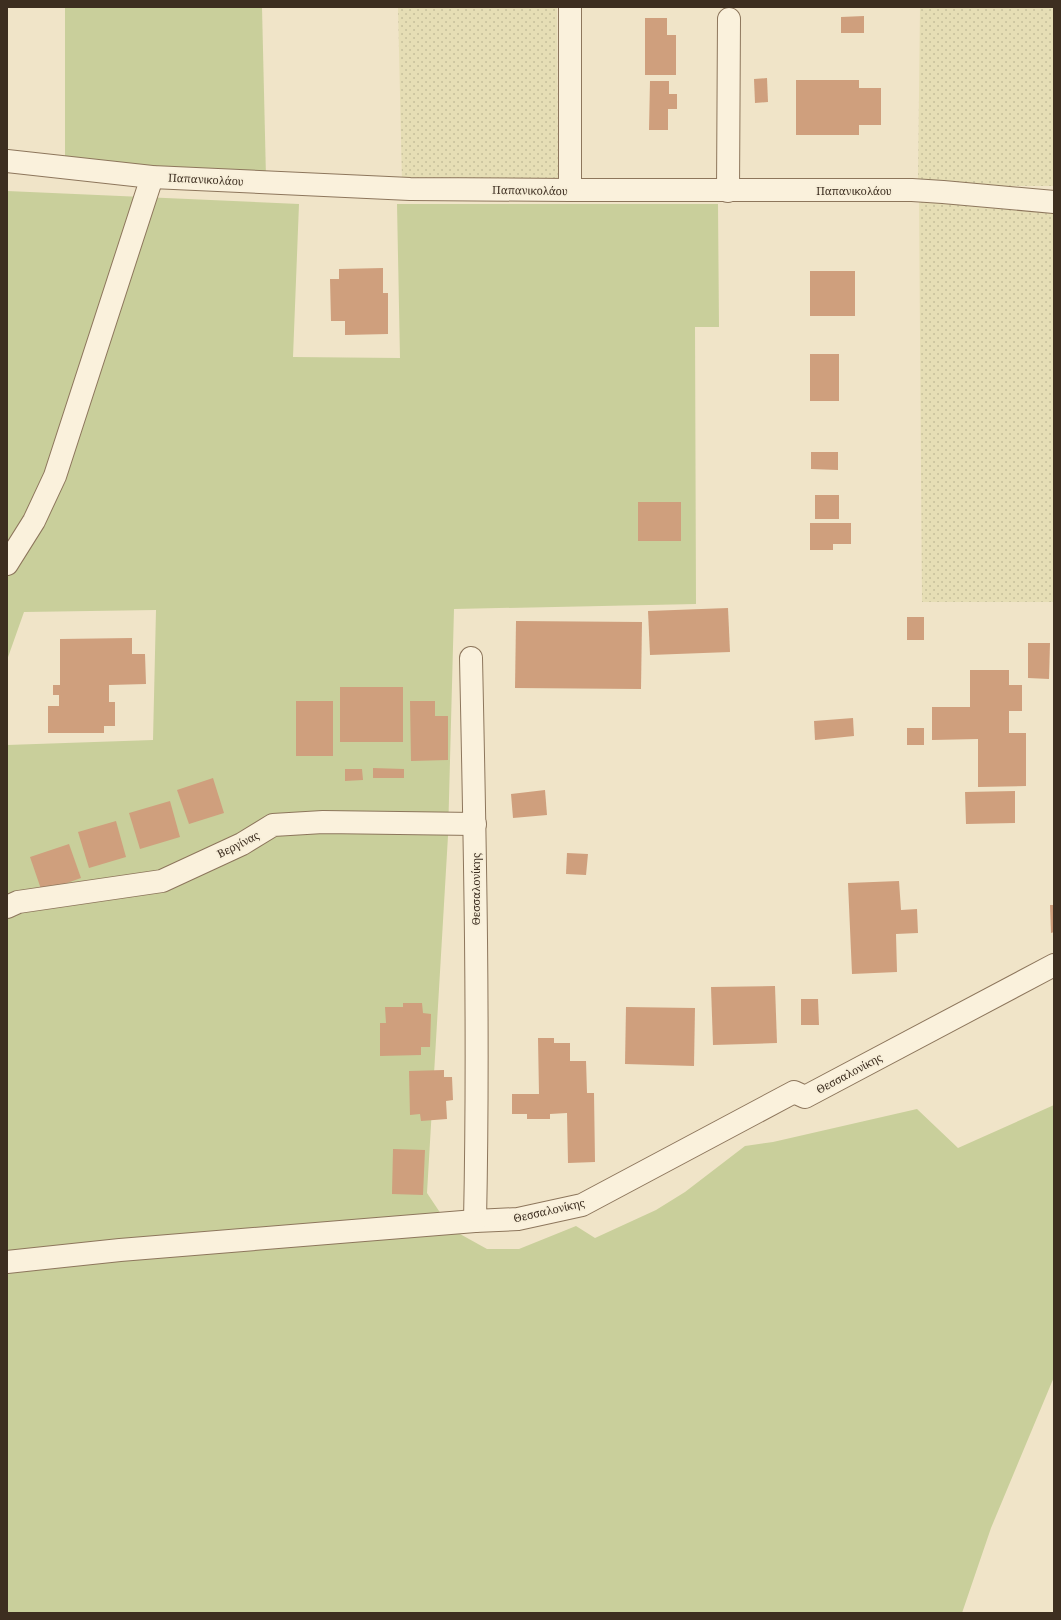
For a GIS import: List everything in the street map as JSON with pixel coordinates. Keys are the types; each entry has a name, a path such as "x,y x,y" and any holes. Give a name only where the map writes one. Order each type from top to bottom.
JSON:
{"street":[{"path":"570,7 570,190"},
{"path":"728,191 729,19"},
{"name":"Παπανικολάου","path":"7,161 152,177 410,189 728,191 912,190 1054,202"},
{"path":"7,564 34,521 55,476 152,177"},
{"name":"Θεσσαλονίκης","path":"471,658 474,824 476,1151 474,1221 518,1219 582,1205 794,1092 805,1097 1054,965"},
{"name":"Βεργίνας","path":"7,907 18,902 162,881 242,844 273,825 324,822 474,824"},
{"path":"7,1262 128,1249 474,1221"}],"shaded area":[{"path":"398,7 557,7 558,182 402,182"},
{"path":"920,7 1054,7 1054,186 1007,186 918,182"},
{"path":"919,198 1054,211 1054,602 922,602"}],"green space":[{"path":"65,7 262,7 266,178 65,161"},
{"path":"7,191 299,204 293,357 400,358 397,204 718,204 719,327 695,327 696,604 454,609 448,836 427,1193 451,1229 487,1249 519,1249 576,1226 595,1238 656,1210 685,1192 745,1146 773,1142 917,1109 958,1148 1054,1105 1054,1377 991,1528 962,1613 7,1613 7,745 153,740 156,610 24,612 7,660"}],"building":[{"path":"864,16 864,33 841,33 841,17"},
{"path":"645,18 667,18 667,35 676,35 676,75 645,75"},
{"path":"767,78 768,102 755,103 754,79"},
{"path":"796,80 859,80 859,88 881,88 881,125 859,125 859,135 796,135"},
{"path":"650,81 669,81 669,94 677,94 677,109 668,109 668,130 649,130"},
{"path":"383,268 383,293 388,293 388,334 345,335 345,321 331,321 330,279 339,279 339,269"},
{"path":"810,271 855,271 855,316 810,316"},
{"path":"810,354 839,354 839,401 810,401"},
{"path":"811,452 838,452 838,470 811,469"},
{"path":"815,495 839,495 839,519 815,519"},
{"path":"638,502 681,502 681,541 638,541"},
{"path":"810,523 851,523 851,544 833,544 833,550 810,550"},
{"path":"728,608 730,652 650,655 648,611"},
{"path":"907,617 924,617 924,640 907,640"},
{"path":"516,621 642,622 641,689 515,688"},
{"path":"132,638 132,654 145,654 146,684 109,685 109,702 115,702 115,726 104,726 104,733 48,733 48,706 59,706 59,695 53,695 53,685 60,685 60,639"},
{"path":"1028,643 1050,643 1049,679 1028,678"},
{"path":"970,670 1009,670 1009,685 1022,685 1022,711 1009,711 1009,733 1026,733 1026,786 978,787 978,739 932,740 932,707 970,707"},
{"path":"340,687 403,687 403,742 340,742"},
{"path":"296,701 333,701 333,756 296,756"},
{"path":"410,701 435,701 435,716 448,716 448,760 411,761"},
{"path":"853,718 854,736 815,740 814,721"},
{"path":"907,728 924,728 924,745 907,745"},
{"path":"373,768 404,769 404,778 373,778"},
{"path":"345,769 362,769 363,780 345,781"},
{"path":"213,778 224,813 189,824 177,790"},
{"path":"545,790 547,815 513,818 511,794"},
{"path":"1015,791 1015,823 966,824 965,792"},
{"path":"170,801 180,837 140,849 129,813"},
{"path":"116,821 126,857 89,868 78,832"},
{"path":"69,844 81,878 42,892 30,857"},
{"path":"567,853 588,854 586,875 566,874"},
{"path":"899,881 901,910 917,909 918,933 896,934 897,972 852,974 848,883"},
{"path":"1050,905 1054,905 1054,932 1051,933"},
{"path":"775,986 777,1043 713,1045 711,987"},
{"path":"801,999 818,999 819,1025 801,1025"},
{"path":"403,1003 422,1003 423,1013 431,1014 430,1047 421,1047 421,1055 380,1056 380,1023 386,1023 385,1007 403,1007"},
{"path":"626,1007 695,1008 694,1066 625,1064"},
{"path":"538,1038 554,1038 554,1043 570,1043 570,1061 586,1061 587,1093 594,1093 595,1162 568,1163 567,1113 550,1114 550,1119 527,1119 527,1114 512,1114 512,1094 539,1094"},
{"path":"444,1070 444,1077 452,1077 453,1100 446,1101 447,1119 421,1121 420,1114 410,1115 409,1071"},
{"path":"393,1149 425,1150 423,1195 392,1194"}]}
